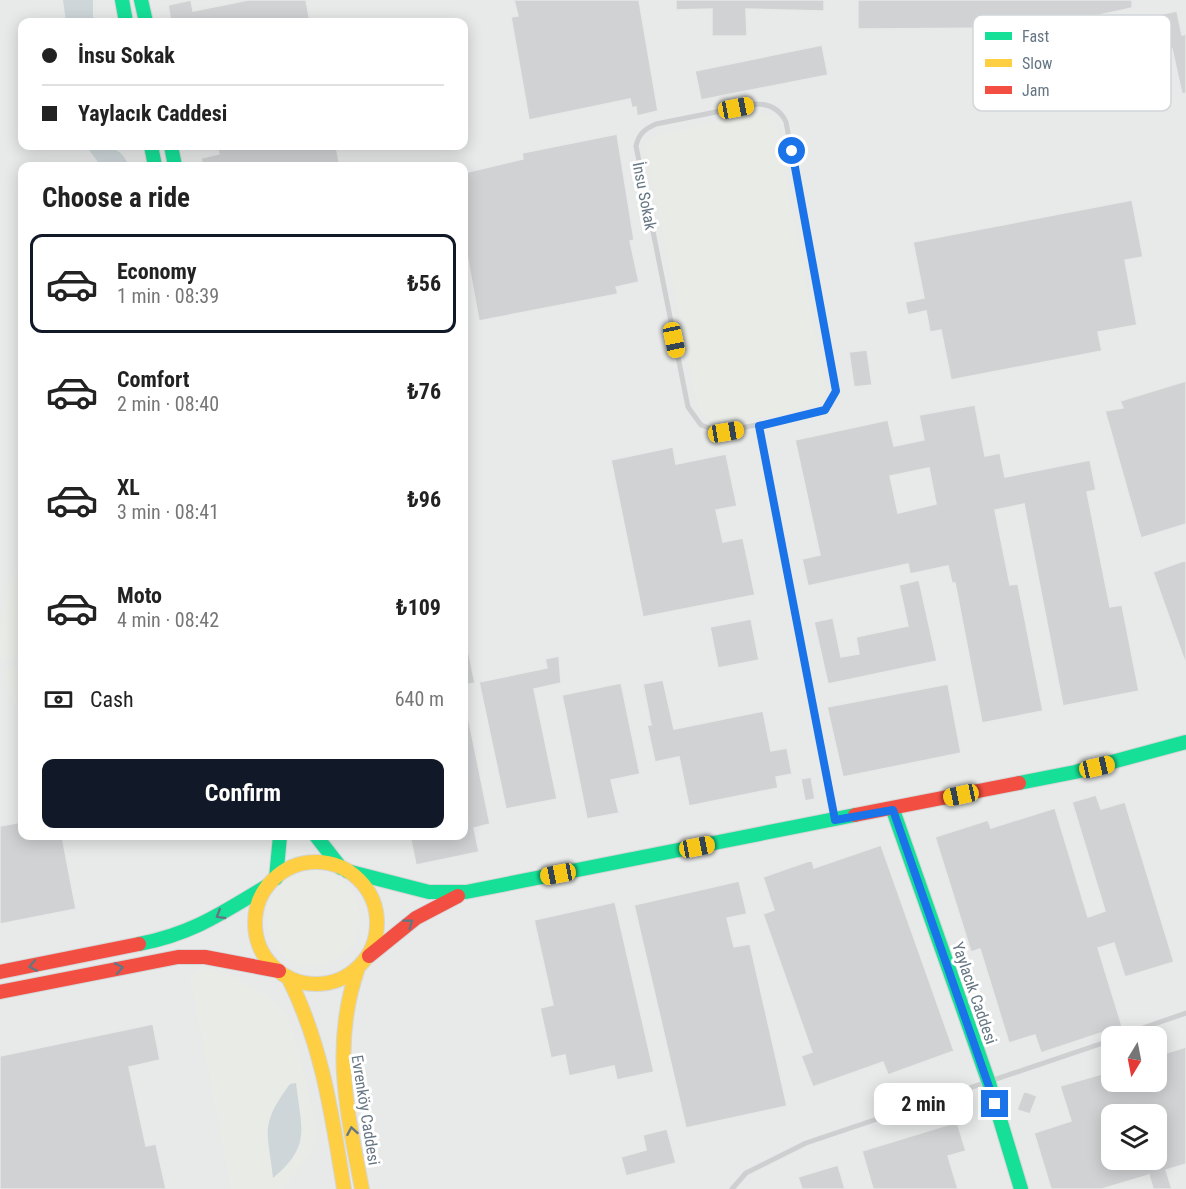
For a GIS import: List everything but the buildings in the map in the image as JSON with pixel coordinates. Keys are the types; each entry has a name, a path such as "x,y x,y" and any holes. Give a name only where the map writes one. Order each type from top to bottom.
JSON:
{"street":[{"path":"122,0 125,18"},
{"path":"141,0 145,18"},
{"path":"0,972 171,938 197,928 291,868 309,863 328,864 429,892 466,892 893,810 1116,762 1186,742"},
{"name":"Yaylacık Caddesi","path":"893,810 989,1083 1021,1189"},
{"path":"279,840 273,881 257,911 256,930 266,957 284,974"},
{"path":"319,840 344,870 366,889 376,915 376,934 361,964"},
{"path":"0,992 178,957 216,958 284,974 306,983 324,983 343,978 416,918 466,892"},
{"name":"Evrenköy Caddesi","path":"361,964 349,988 340,1047 343,1083 362,1189"},
{"name":"Evrenköy Caddesi","path":"284,974 313,1028 321,1051 344,1189"}],"lane":[{"name":"İnsu Sokak","path":"756,104 771,106 783,115 786,122 836,391 825,410 759,426 726,432 713,431 697,420 688,407 636,146 639,136 645,129 656,124 756,104"},
{"path":"759,426 835,820"},
{"path":"1149,1026 1186,1013"},
{"path":"732,1189 746,1173 806,1143 1101,1044"}],"shaded area":[{"path":"0,0 1186,0 1186,1189 0,1189"},
{"path":"63,0 93,0 94,18 65,18"},
{"path":"759,112 773,117 777,128 826,391 824,398 820,401 797,410 745,420 716,421 703,415 696,398 646,149 651,139 657,135"},
{"path":"89,150 115,150 127,162 98,162"},
{"path":"18,567 18,657 5,659 0,656 3,606"},
{"path":"18,668 18,710 3,678 5,670"},
{"path":"304,871 322,871 347,884 357,900 360,918 357,936 347,952 322,965 304,965 279,952 266,927 266,909 279,884"},
{"path":"203,967 234,976 269,997 289,1019 297,1042 317,1131 312,1153 282,1189 231,1189 190,977"},
{"path":"296,1083 301,1124 299,1146 294,1156 273,1178 268,1139 270,1120 280,1098 290,1084"}],"traffic: fast":[{"path":"122,0 125,18"},
{"path":"141,0 145,18"},
{"path":"152,150 154,162"},
{"path":"172,150 174,162"},
{"path":"1019,783 1075,772 1186,742"},
{"path":"893,810 989,1083 1021,1189"},
{"path":"347,871 429,892 466,892 855,815"},
{"path":"276,878 280,840"},
{"path":"319,840 341,868"},
{"path":"139,944 175,935 191,928 221,914 267,886"}],"traffic: slow":[{"path":"316,862 339,867 359,880 372,900 377,923 372,946 359,966 339,979 316,984 293,979 273,966 260,946 255,923 260,900 273,880 293,867 316,862"},
{"path":"358,968 350,996 343,1051 347,1105 362,1189"},
{"path":"288,977 300,1002 324,1080 344,1189"}],"traffic: jam":[{"path":"855,815 1019,783"},
{"path":"369,956 416,918 458,896"},
{"path":"0,972 139,944"},
{"path":"0,992 178,957 205,957 279,971"}],"route":[{"path":"792,151 836,391 830,405 825,410 759,426 835,820 893,810 995,1104"}]}
